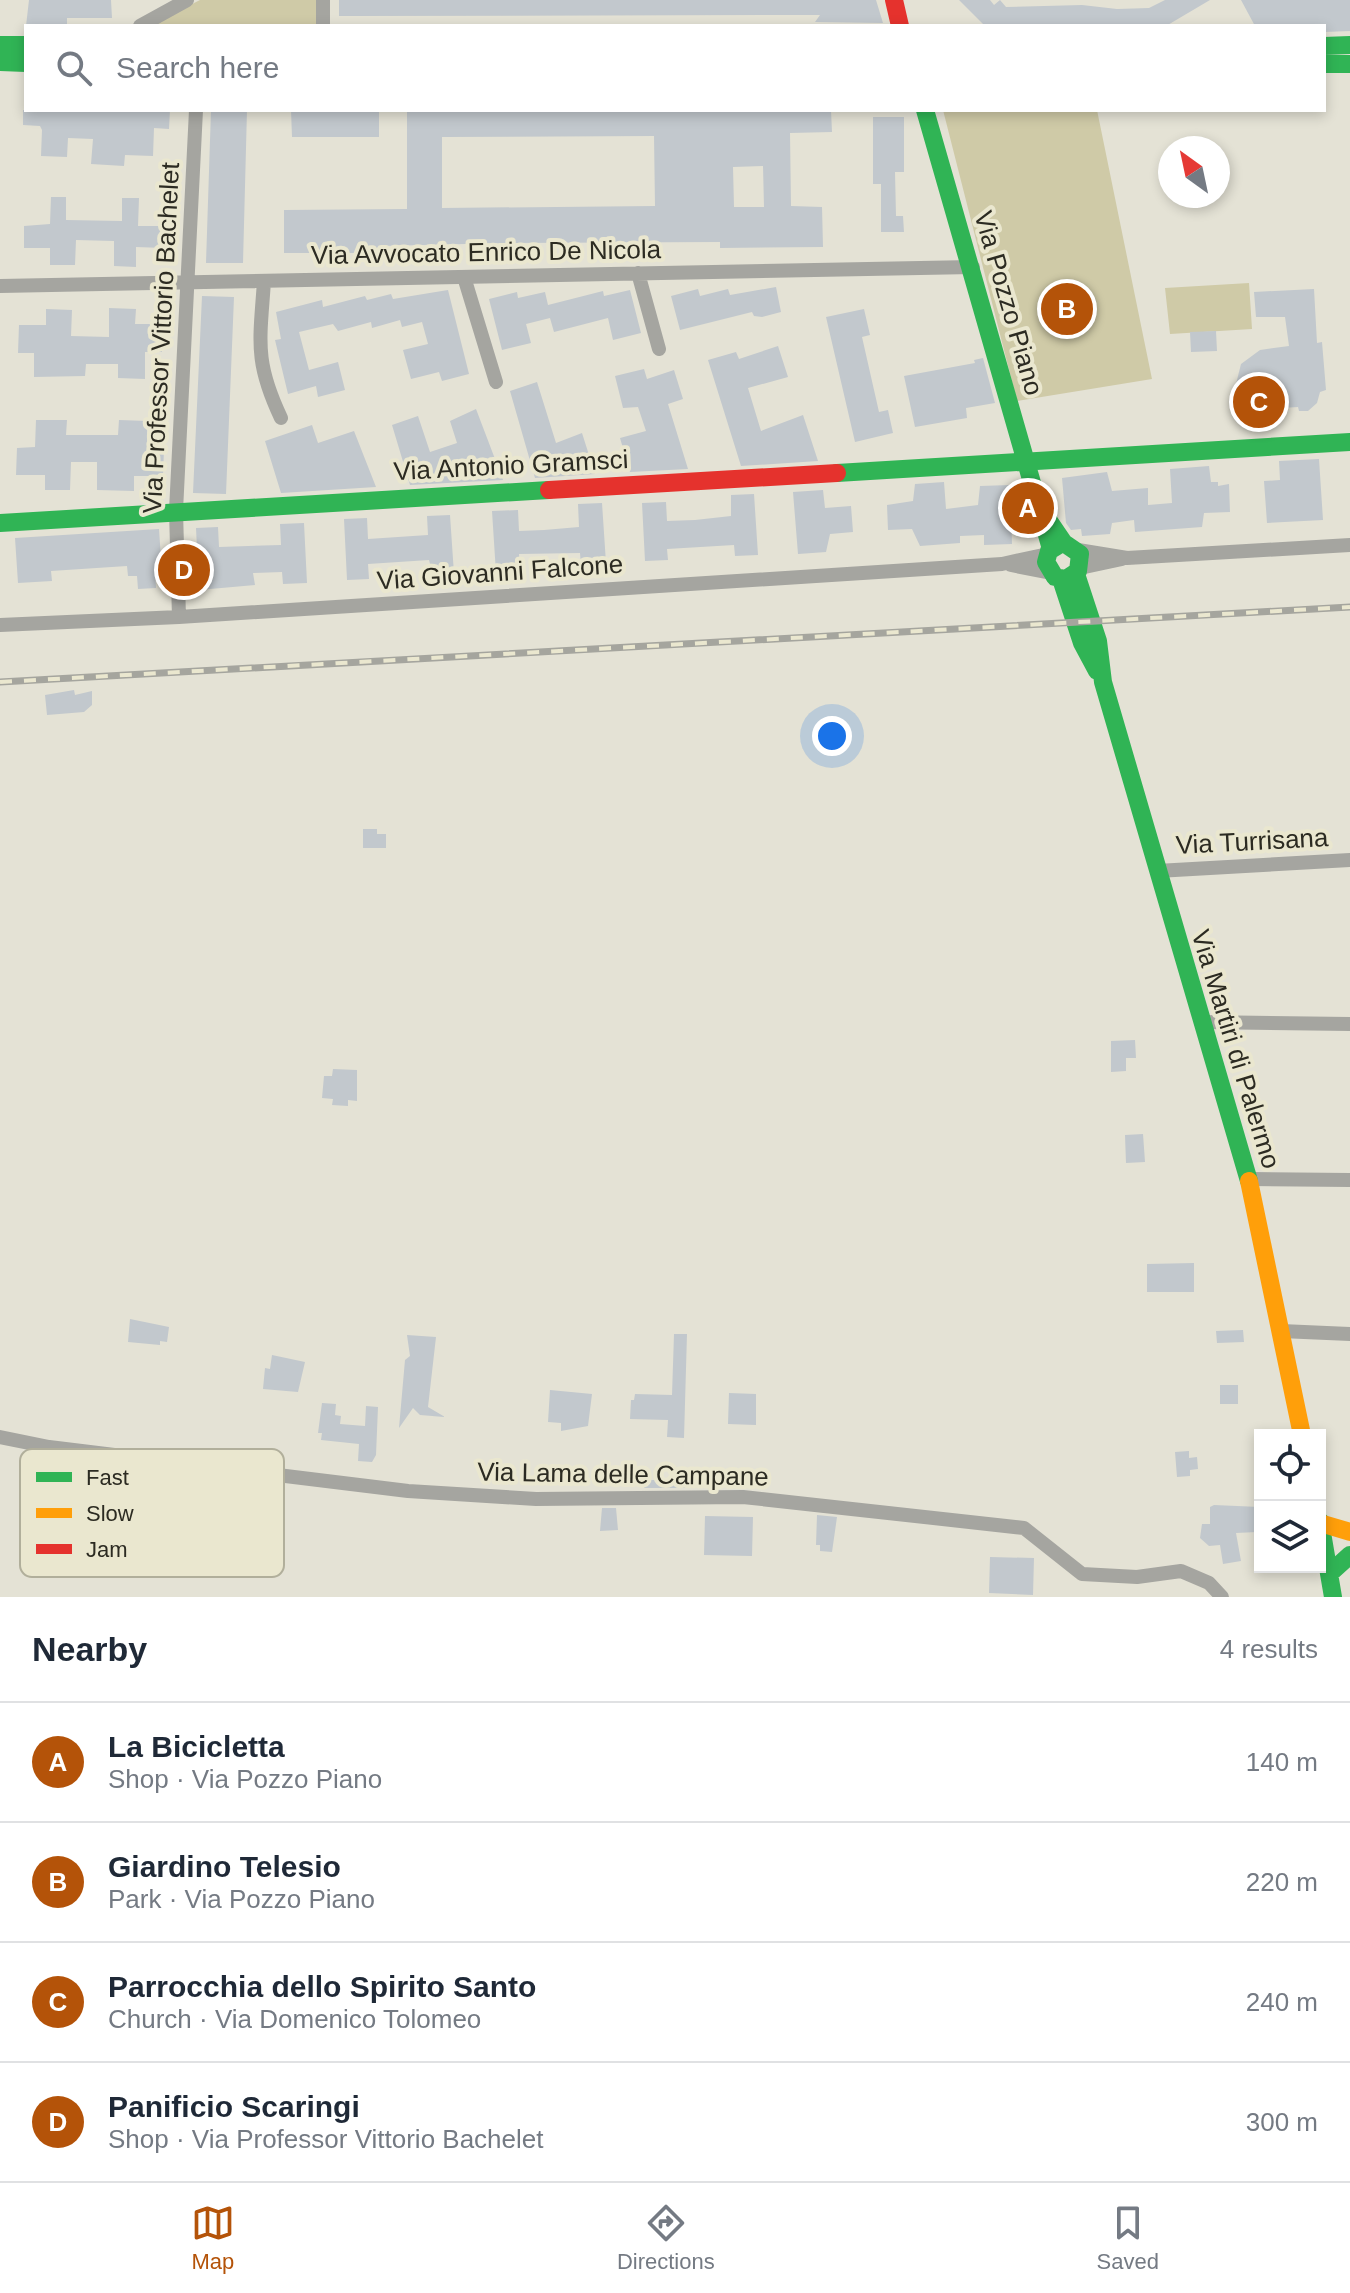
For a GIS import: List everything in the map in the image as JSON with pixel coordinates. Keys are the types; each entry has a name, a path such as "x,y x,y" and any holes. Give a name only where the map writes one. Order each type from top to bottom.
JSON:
{"main road":[{"path":"894,0 900,24"},
{"path":"1326,46 1350,45"},
{"path":"0,53 24,46"},
{"path":"0,53 24,62"},
{"path":"1326,64 1350,64"},
{"name":"Via Pozzo Piano","path":"926,112 973,267 1026,459 1064,561 1082,643 1103,682"},
{"name":"Via Antonio Gramsci","path":"0,523 1026,459 1350,442"},
{"name":"Via Martiri di Palermo","path":"1103,682 1249,1179 1301,1429"},
{"path":"1326,1524 1350,1532"},
{"path":"1329,1574 1350,1555"},
{"path":"1326,1557 1333,1597"},
{"path":"1329,1574 1350,1573"}],"street":[{"path":"323,0 323,24"},
{"path":"143,24 180,2"},
{"name":"Via Professor Vittorio Bachelet","path":"179,617 176,511 196,112"},
{"name":"Via Avvocato Enrico De Nicola","path":"0,286 973,267"},
{"path":"638,273 659,349"},
{"path":"464,277 496,382"},
{"path":"264,281 259,358 262,375 281,418"},
{"path":"1064,561 1350,545"},
{"name":"Via Giovanni Falcone","path":"0,625 179,617 1064,561"},
{"name":"Via Turrisana","path":"1157,871 1350,860"},
{"path":"1201,1022 1350,1024"},
{"path":"1249,1179 1350,1180"},
{"path":"1281,1331 1350,1334"},
{"name":"Via Lama delle Campane","path":"0,1437 65,1449"},
{"name":"Via Lama delle Campane","path":"284,1476 408,1491 536,1499 743,1497 1024,1528 1082,1574 1137,1577 1181,1571 1209,1583 1222,1597"}],"shaded area":[{"path":"200,0 317,0 318,24 153,24"},
{"path":"944,112 1097,112 1152,379 1017,401"},
{"path":"1249,283 1252,329 1170,334 1165,288"}],"building":[{"path":"29,0 111,0 112,18 67,18 67,24 26,24"},
{"path":"339,0 876,0 883,23 815,22 820,15 339,16"},
{"path":"959,0 990,0 994,5 1000,0 1006,7 1082,5 1117,9 1149,8 1165,0 1210,0 1169,24 983,24"},
{"path":"1241,0 1350,0 1350,31 1326,32 1326,24 1254,24"},
{"path":"23,110 170,112 169,129 154,128 153,156 125,155 124,166 91,164 93,139 68,138 67,157 41,156 40,126 23,125"},
{"path":"211,112 247,112 243,263 206,263"},
{"path":"291,112 379,112 379,137 292,137"},
{"path":"407,112 831,112 832,132 790,133 791,206 822,207 823,247 720,248 720,242 507,243 381,246 381,253 284,253 284,210 407,209","holes":["654,136 655,206 442,208 442,137","763,166 764,207 734,207 733,167"]},
{"path":"873,117 904,117 904,172 895,172 896,216 903,216 904,232 881,232 881,184 873,184"},
{"path":"51,197 66,197 66,220 122,221 122,198 139,198 138,226 164,226 164,248 136,247 136,267 114,266 114,241 76,240 75,265 50,265 50,248 24,248 24,226 50,224"},
{"path":"776,287 781,312 762,317 754,316 752,312 680,330 671,296 698,289 700,296 728,289 730,295"},
{"path":"1314,289 1317,343 1322,342 1326,390 1320,392 1317,403 1308,411 1299,411 1298,407 1249,410 1249,406 1237,401 1234,392 1241,364 1260,350 1289,346 1285,317 1256,317 1254,292"},
{"path":"448,290 469,374 442,381 439,372 411,379 403,350 428,344 422,322 402,327 400,320 372,328 371,322 338,331 333,324 299,332 309,370 338,362 345,390 318,397 316,386 288,394 275,340 281,339 276,312 322,300 323,307 365,296 367,300 391,294 393,299"},
{"path":"630,290 641,333 613,340 608,318 554,332 550,318 526,324 531,343 502,350 489,299 517,292 518,298 545,292 548,305 603,291 604,296"},
{"path":"202,296 234,297 226,494 193,493"},
{"path":"109,308 136,309 135,324 162,324 162,352 145,352 145,379 118,378 118,364 86,364 85,376 34,377 34,353 18,353 19,325 46,325 46,309 72,310 71,336 109,337"},
{"path":"864,309 870,335 862,337 879,412 888,410 893,433 855,442 826,317"},
{"path":"1216,331 1217,351 1191,352 1190,332"},
{"path":"778,346 788,377 748,388 761,431 803,415 818,461 741,466 708,360 736,352 739,359"},
{"path":"983,358 995,403 966,408 967,418 915,427 904,376 975,363 974,360"},
{"path":"644,369 647,379 674,370 683,399 668,404 688,469 630,472 620,438 646,431 638,407 623,408 615,376"},
{"path":"537,382 556,443 582,433 595,474 535,478 510,391"},
{"path":"476,409 503,480 410,485 392,425 418,416 430,452 457,443 450,421"},
{"path":"36,420 67,420 66,435 118,435 119,420 147,421 147,447 164,448 163,476 134,476 134,491 97,490 97,462 71,462 70,490 45,490 45,475 16,475 17,448 35,447"},
{"path":"312,425 318,443 354,431 376,487 281,493 265,441"},
{"path":"1319,459 1323,520 1267,523 1264,481 1280,480 1279,461"},
{"path":"1209,466 1211,482 1218,482 1218,486 1229,484 1230,512 1204,513 1202,527 1135,532 1134,520 1112,523 1110,534 1082,536 1081,529 1071,530 1066,523 1062,478 1107,472 1112,491 1148,488 1148,505 1172,503 1170,469"},
{"path":"944,482 946,509 978,505 980,486 1010,485 1012,544 984,545 984,535 960,536 960,543 920,546 912,529 888,530 887,505 913,501 915,484"},
{"path":"823,490 825,508 851,506 853,532 830,534 826,552 798,554 793,492"},
{"path":"754,494 758,555 735,556 734,545 667,549 668,560 645,561 642,503 666,502 667,521 695,520 731,516 731,495"},
{"path":"602,503 606,563 581,565 580,553 519,554 520,571 496,573 492,511 518,510 519,531 544,530 579,527 578,504"},
{"path":"450,515 454,574 433,575 429,560 368,564 369,579 347,580 344,519 367,518 368,539 428,535 427,516"},
{"path":"304,523 307,583 283,584 282,572 253,573 255,585 199,590 196,528 218,527 219,547 281,545 280,524"},
{"path":"159,529 162,574 155,574 156,588 138,589 137,576 128,576 127,566 51,571 52,581 18,583 15,538"},
{"path":"74,690 75,695 92,691 92,705 84,712 47,715 45,695"},
{"path":"363,829 377,829 377,834 386,834 386,848 363,848"},
{"path":"1135,1040 1136,1058 1126,1058 1126,1071 1111,1072 1111,1041"},
{"path":"333,1069 357,1070 357,1101 348,1100 348,1106 332,1105 333,1099 322,1098 324,1076 332,1076"},
{"path":"1143,1134 1145,1162 1126,1163 1125,1135"},
{"path":"1194,1263 1194,1292 1147,1292 1147,1264"},
{"path":"130,1319 169,1327 167,1342 160,1341 160,1345 128,1342"},
{"path":"1243,1330 1244,1342 1217,1343 1216,1331"},
{"path":"674,1334 687,1334 684,1438 667,1437 668,1420 630,1419 631,1400 634,1400 635,1394 672,1395"},
{"path":"407,1335 436,1337 428,1407 445,1417 420,1415 413,1408 399,1428 405,1360 410,1356"},
{"path":"272,1355 305,1362 298,1392 263,1389 265,1368 270,1369"},
{"path":"1220,1385 1238,1385 1238,1404 1220,1404"},
{"path":"550,1390 592,1394 588,1426 561,1431 561,1423 548,1422"},
{"path":"729,1393 756,1394 756,1425 728,1424"},
{"path":"322,1403 336,1404 335,1415 341,1416 340,1424 365,1426 366,1406 378,1407 376,1455 372,1462 358,1461 359,1444 321,1440 322,1433 318,1433"},
{"path":"1189,1451 1189,1458 1197,1457 1198,1469 1190,1470 1190,1476 1177,1477 1175,1452"},
{"path":"645,1480 687,1480 687,1488 644,1488"},
{"path":"1210,1507 1254,1507 1254,1532 1236,1533 1241,1561 1223,1564 1220,1545 1209,1546 1200,1538 1202,1524 1210,1524"},
{"path":"602,1508 616,1508 618,1530 600,1531"},
{"path":"817,1515 837,1517 832,1552 820,1551 820,1545 816,1545"},
{"path":"705,1516 753,1517 752,1556 704,1555"},
{"path":"990,1557 1034,1558 1033,1595 989,1593"}],"railway":[{"path":"0,682 1350,607"}],"traffic: fast":[{"path":"0,45 24,45"},
{"path":"1326,46 1350,45"},
{"path":"0,62 24,63"},
{"path":"1326,64 1350,64"},
{"path":"926,112 1051,549"},
{"path":"837,473 1350,442"},
{"path":"0,523 549,490"},
{"path":"1049,521 1064,543 1080,554 1078,571 1066,579 1055,577 1046,562 1049,551 1062,543"},
{"path":"1076,574 1098,641 1103,682 1249,1181"},
{"path":"1061,579 1082,643 1097,671"},
{"path":"1329,1574 1350,1555"},
{"path":"1326,1556 1333,1597"}],"traffic: slow":[{"path":"1249,1181 1301,1429"},
{"path":"1326,1525 1350,1532"}],"traffic: jam":[{"path":"894,0 900,24"},
{"path":"549,490 837,473"}],"place":[{"name":"Giardino Telesio","path":"1067,309"},
{"name":"Parrocchia dello Spirito Santo","path":"1259,402"},
{"name":"La Bicicletta","path":"1028,508"},
{"name":"Panificio Scaringi","path":"184,570"}]}
